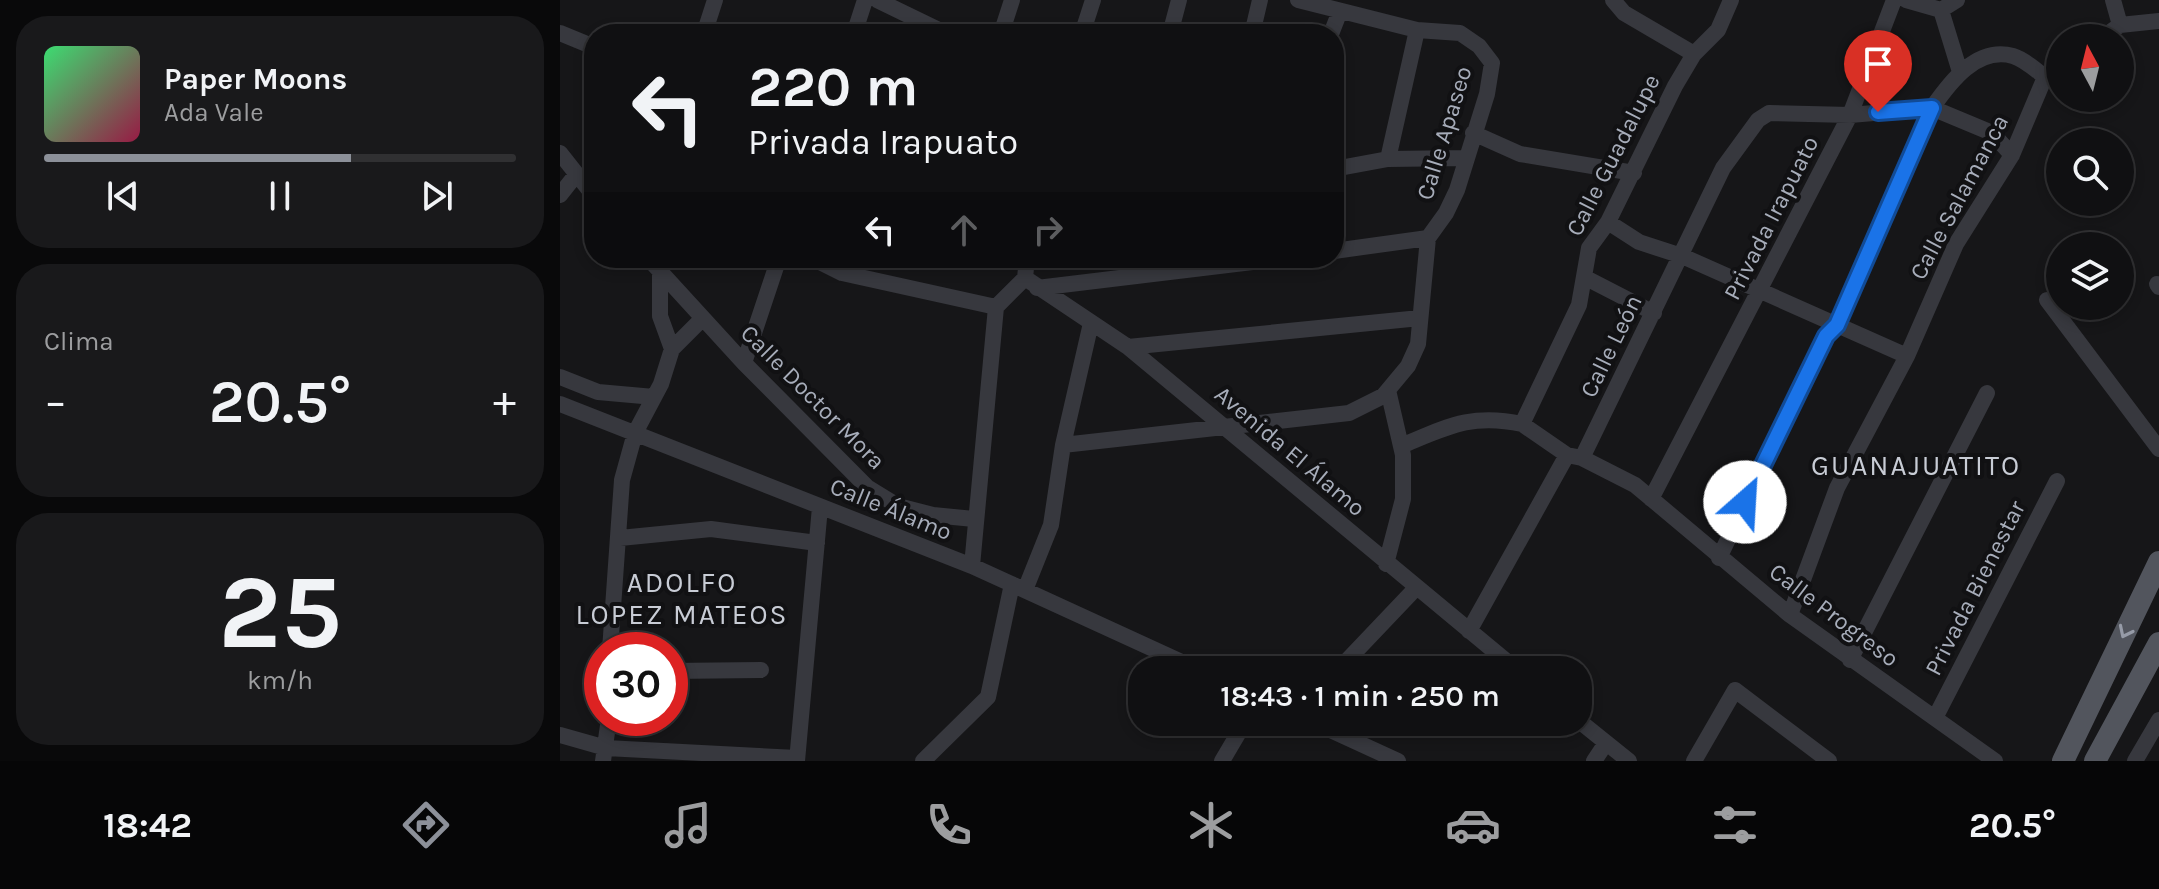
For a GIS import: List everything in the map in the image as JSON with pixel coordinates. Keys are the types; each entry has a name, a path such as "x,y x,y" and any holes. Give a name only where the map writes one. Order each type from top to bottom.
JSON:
{"main road":[{"path":"2063,761 2159,562"},
{"path":"2095,761 2159,643"}],"street":[{"path":"707,24 715,0"},
{"path":"857,24 865,0"},
{"path":"877,0 926,24"},
{"path":"1004,24 1012,0"},
{"path":"1085,24 1093,0"},
{"path":"1173,24 1179,0"},
{"path":"1254,24 1260,0"},
{"path":"1298,0 1417,30 1388,159"},
{"path":"1613,0 1624,13 1694,54"},
{"name":"Calle Guadalupe","path":"1522,424 1579,305 1589,248 1608,222 1634,173 1655,123 1694,54 1718,30 1731,0"},
{"name":"Privada Irapuato","path":"1651,499 1850,115 1894,0"},
{"path":"1906,0 1941,10 1957,0"},
{"path":"2113,0 2120,24"},
{"path":"1941,10 1960,72"},
{"path":"1335,24 1340,11"},
{"path":"2130,24 2159,21"},
{"name":"Calle Apaseo","path":"1063,445 1349,413 1388,390 1408,366 1418,344 1428,238 1446,213 1487,94 1492,63 1479,46 1460,33 1417,30"},
{"path":"560,33 584,43"},
{"path":"1719,558 1826,336 1837,325 1932,108 1960,72 1979,60 2013,56 2045,77"},
{"name":"Calle Salamanca","path":"1790,615 1837,488 1907,356 1956,244 2012,155 2045,77"},
{"path":"1850,115 1932,108 1992,133 2012,155"},
{"name":"Calle León","path":"1469,631 1574,456 1654,313 1723,168 1758,120 1769,113 1850,115"},
{"path":"1473,133 1520,154 1634,173"},
{"path":"560,153 584,185"},
{"path":"1344,167 1388,159 1465,158"},
{"path":"560,195 575,176"},
{"path":"1608,222 1639,242 1682,256 1907,356"},
{"path":"1344,250 1428,238"},
{"name":"Calle Doctor Mora","path":"657,268 744,363 867,487 898,506 933,515 974,519"},
{"path":"744,363 776,268"},
{"path":"832,268 842,273 996,307 1031,283 1154,268"},
{"path":"1029,268 1031,283"},
{"path":"660,272 660,316 672,349"},
{"path":"1586,278 1654,313"},
{"name":"Avenida El Álamo","path":"1031,283 1128,347 1500,656"},
{"path":"972,566 996,307"},
{"path":"1128,347 1420,318"},
{"path":"612,632 622,480 635,433 654,397 672,349 702,319"},
{"path":"2062,320 2159,449"},
{"path":"923,761 988,697 1018,587 1051,525 1063,445 1091,323"},
{"path":"560,377 621,396 654,397"},
{"path":"1386,564 1403,499 1401,446 1388,390"},
{"path":"1850,660 1987,393"},
{"path":"587,414 621,396"},
{"name":"Calle Álamo","path":"560,404 972,566 1168,656"},
{"path":"1401,446 1456,423 1492,417 1522,424 1574,456"},
{"name":"Calle Progreso","path":"1574,456 1635,485 1790,615 1850,660 1936,716 1995,761"},
{"name":"Privada Bienestar","path":"1936,716 2057,481"},
{"path":"560,735 605,754 797,759 820,507"},
{"path":"620,538 711,529 817,543"},
{"path":"1351,656 1416,588"},
{"path":"688,671 761,670"},
{"path":"1694,761 1735,690 1829,761"},
{"path":"2135,761 2159,720"},
{"path":"1592,732 1629,761"},
{"path":"1222,761 1237,736"},
{"path":"1344,736 1398,761"},
{"path":"1594,761 1606,743"}],"district":[{"name":"GUANAJUATITO","path":"1916,465"},
{"name":"ADOLFO LOPEZ MATEOS","path":"682,598"}],"route":[{"path":"1745,502 1826,336 1837,325 1932,108 1878,112"}]}
